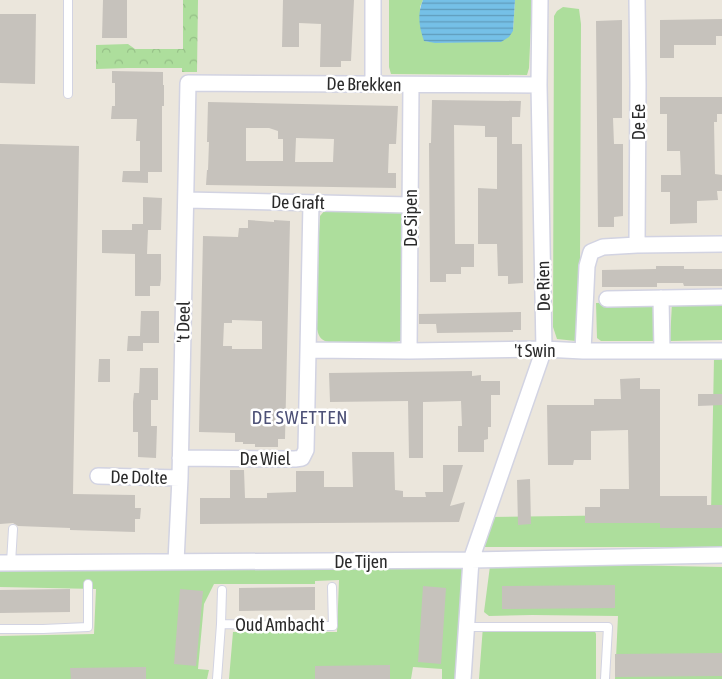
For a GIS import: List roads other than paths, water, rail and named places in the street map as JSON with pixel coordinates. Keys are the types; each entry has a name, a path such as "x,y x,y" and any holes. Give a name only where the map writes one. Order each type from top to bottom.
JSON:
{"street":[{"path":"373,0 373,84"},
{"name":"De Rien","path":"463,679 471,560 544,350 539,85 540,0"},
{"name":"De Ee","path":"636,0 638,84 637,245"},
{"name":"De Brekken","path":"188,82 539,85"},
{"name":"'t Deel","path":"176,562 180,478 188,82"},
{"name":"De Sipen","path":"409,351 411,85"},
{"name":"De Graft","path":"186,200 410,205"},
{"name":"De Wiel","path":"180,458 302,458 306,450 311,202"},
{"path":"583,351 587,266 591,252 603,247 722,244"},
{"path":"607,299 722,297"},
{"path":"662,298 662,351"},
{"path":"309,350 409,351"},
{"name":"'t Swin","path":"409,351 722,351"},
{"name":"De Dolte","path":"98,476 180,478"},
{"name":"De Tijen","path":"6,563 471,560 722,555"}],"lane":[{"path":"68,0 68,94"},
{"path":"6,563 13,530"},
{"path":"0,629 88,627 88,584"},
{"name":"Oud Ambacht","path":"221,624 333,626 332,587"},
{"name":"Oud Ambacht","path":"217,679 222,590"},
{"path":"466,627 608,627 605,679"}],"water":[{"path":"423,0 515,0 513,31 509,37 501,42 435,43 424,41 419,20"}],"district":[{"name":"DE SWETTEN","path":"300,417"}]}
